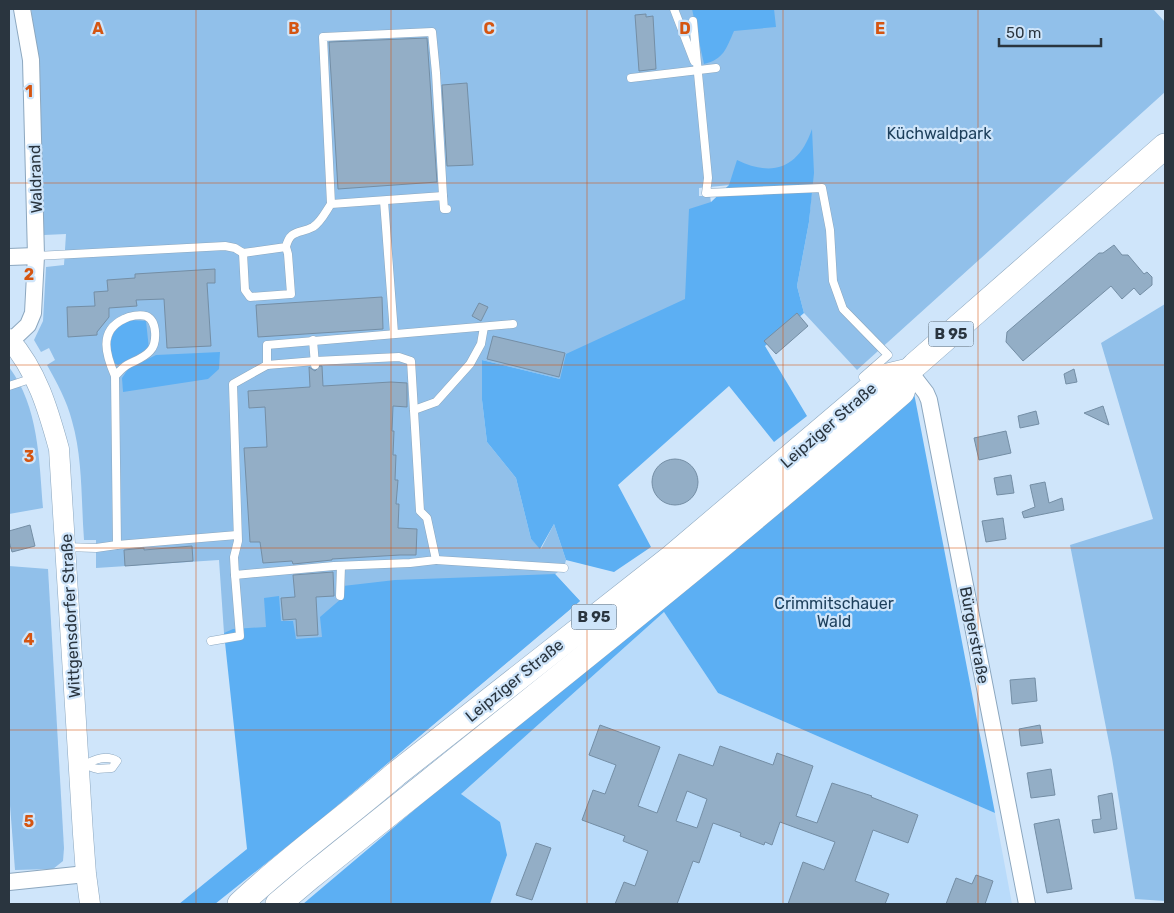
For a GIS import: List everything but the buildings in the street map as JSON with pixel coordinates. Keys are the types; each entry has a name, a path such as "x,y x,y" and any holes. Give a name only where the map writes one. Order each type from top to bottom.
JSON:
{"main road":[{"name":"Leipziger Straße","path":"240,904 279,869 358,807 396,774 672,557 884,377 909,371 1165,146"},
{"name":"Leipziger Straße","path":"278,904 767,509 902,392 909,371"}],"street":[{"name":"Waldrand","path":"10,340 28,325 34,314 36,256 30,60 22,9"},
{"path":"9,257 36,256"},
{"name":"Wittgensdorfer Straße","path":"10,340 34,378 47,406 59,449 83,764 86,874 90,904"},
{"name":"Bürgerstraße","path":"909,371 926,392 929,400 1027,904"},
{"path":"9,882 86,874"}],"lane":[{"path":"674,9 697,70"},
{"path":"693,22 708,178 706,193 822,188 830,230 833,281 843,309 888,355 863,377"},
{"path":"243,253 245,290 250,297 292,294 286,247 287,240 291,235 315,226 330,204 322,37 432,32 444,210 447,209"},
{"path":"631,78 716,68"},
{"path":"330,204 443,196"},
{"path":"384,201 394,333"},
{"path":"36,256 225,246 235,248 243,253 286,247"},
{"path":"115,376 125,366 151,350 155,335 149,317 127,317 116,322 106,337 107,358 115,376 117,545"},
{"path":"266,365 267,345 514,324"},
{"path":"414,410 436,402 470,364 481,344 484,327"},
{"path":"313,340 315,363"},
{"path":"212,641 240,636 234,557 238,541 233,384 266,365 399,356 411,360 420,511 426,518 436,560"},
{"path":"9,386 34,378"},
{"path":"66,547 96,548 237,534"},
{"path":"235,574 436,560 564,568"},
{"path":"340,596 341,566"}],"shaded area":[{"path":"664,612 718,693 995,813 1012,904 490,904 507,855 461,794"}],"green space":[{"name":"Küchwaldpark","path":"31,9 1153,9 1165,22 1165,92 857,370 804,313 797,286 809,222 813,177 699,188 699,196 710,196 711,202 709,310 560,379 482,360 482,400 487,442 516,478 531,539 541,549 554,524 566,560 564,568 555,574 580,601 319,821 232,632 224,633 219,560 96,568 96,540 84,540 80,465 76,435 65,399 47,365 55,360 49,348 41,352 34,340 43,321 46,267 64,265 66,234 44,235 38,60"},
{"path":"692,9 774,9 776,27 734,31 724,52 711,62 704,64"},
{"path":"812,129 814,173 809,222 797,286 804,313 765,346 807,416 774,442 729,386 618,485 651,547 614,572 566,560 554,524 540,549 531,539 516,478 487,442 482,400 482,360 560,379 566,354 685,299 689,209 711,202 729,185 737,160 762,168 784,166 800,152 807,142"},
{"path":"1165,304 1165,901 1135,899 1112,758 1070,545 1153,519 1101,343"},
{"path":"130,320 146,321 149,349 118,365 112,362 112,336 118,328"},
{"path":"220,352 219,369 208,379 123,392 122,378 128,369 156,355"},
{"path":"9,367 19,383 32,417 36,434 43,508 9,514"},
{"name":"Crimmitschauer Wald","path":"913,388 995,813 718,693 664,612 461,794 500,822 507,855 490,904 303,904"},
{"path":"9,566 48,569 64,848 63,861 53,869 15,870 9,792"},
{"path":"555,574 580,601 319,821 215,904 179,904 247,849 224,633 233,629 266,627 264,598 279,596 281,621 293,621 296,639 322,637 320,617 342,598 343,586 395,580"}]}
